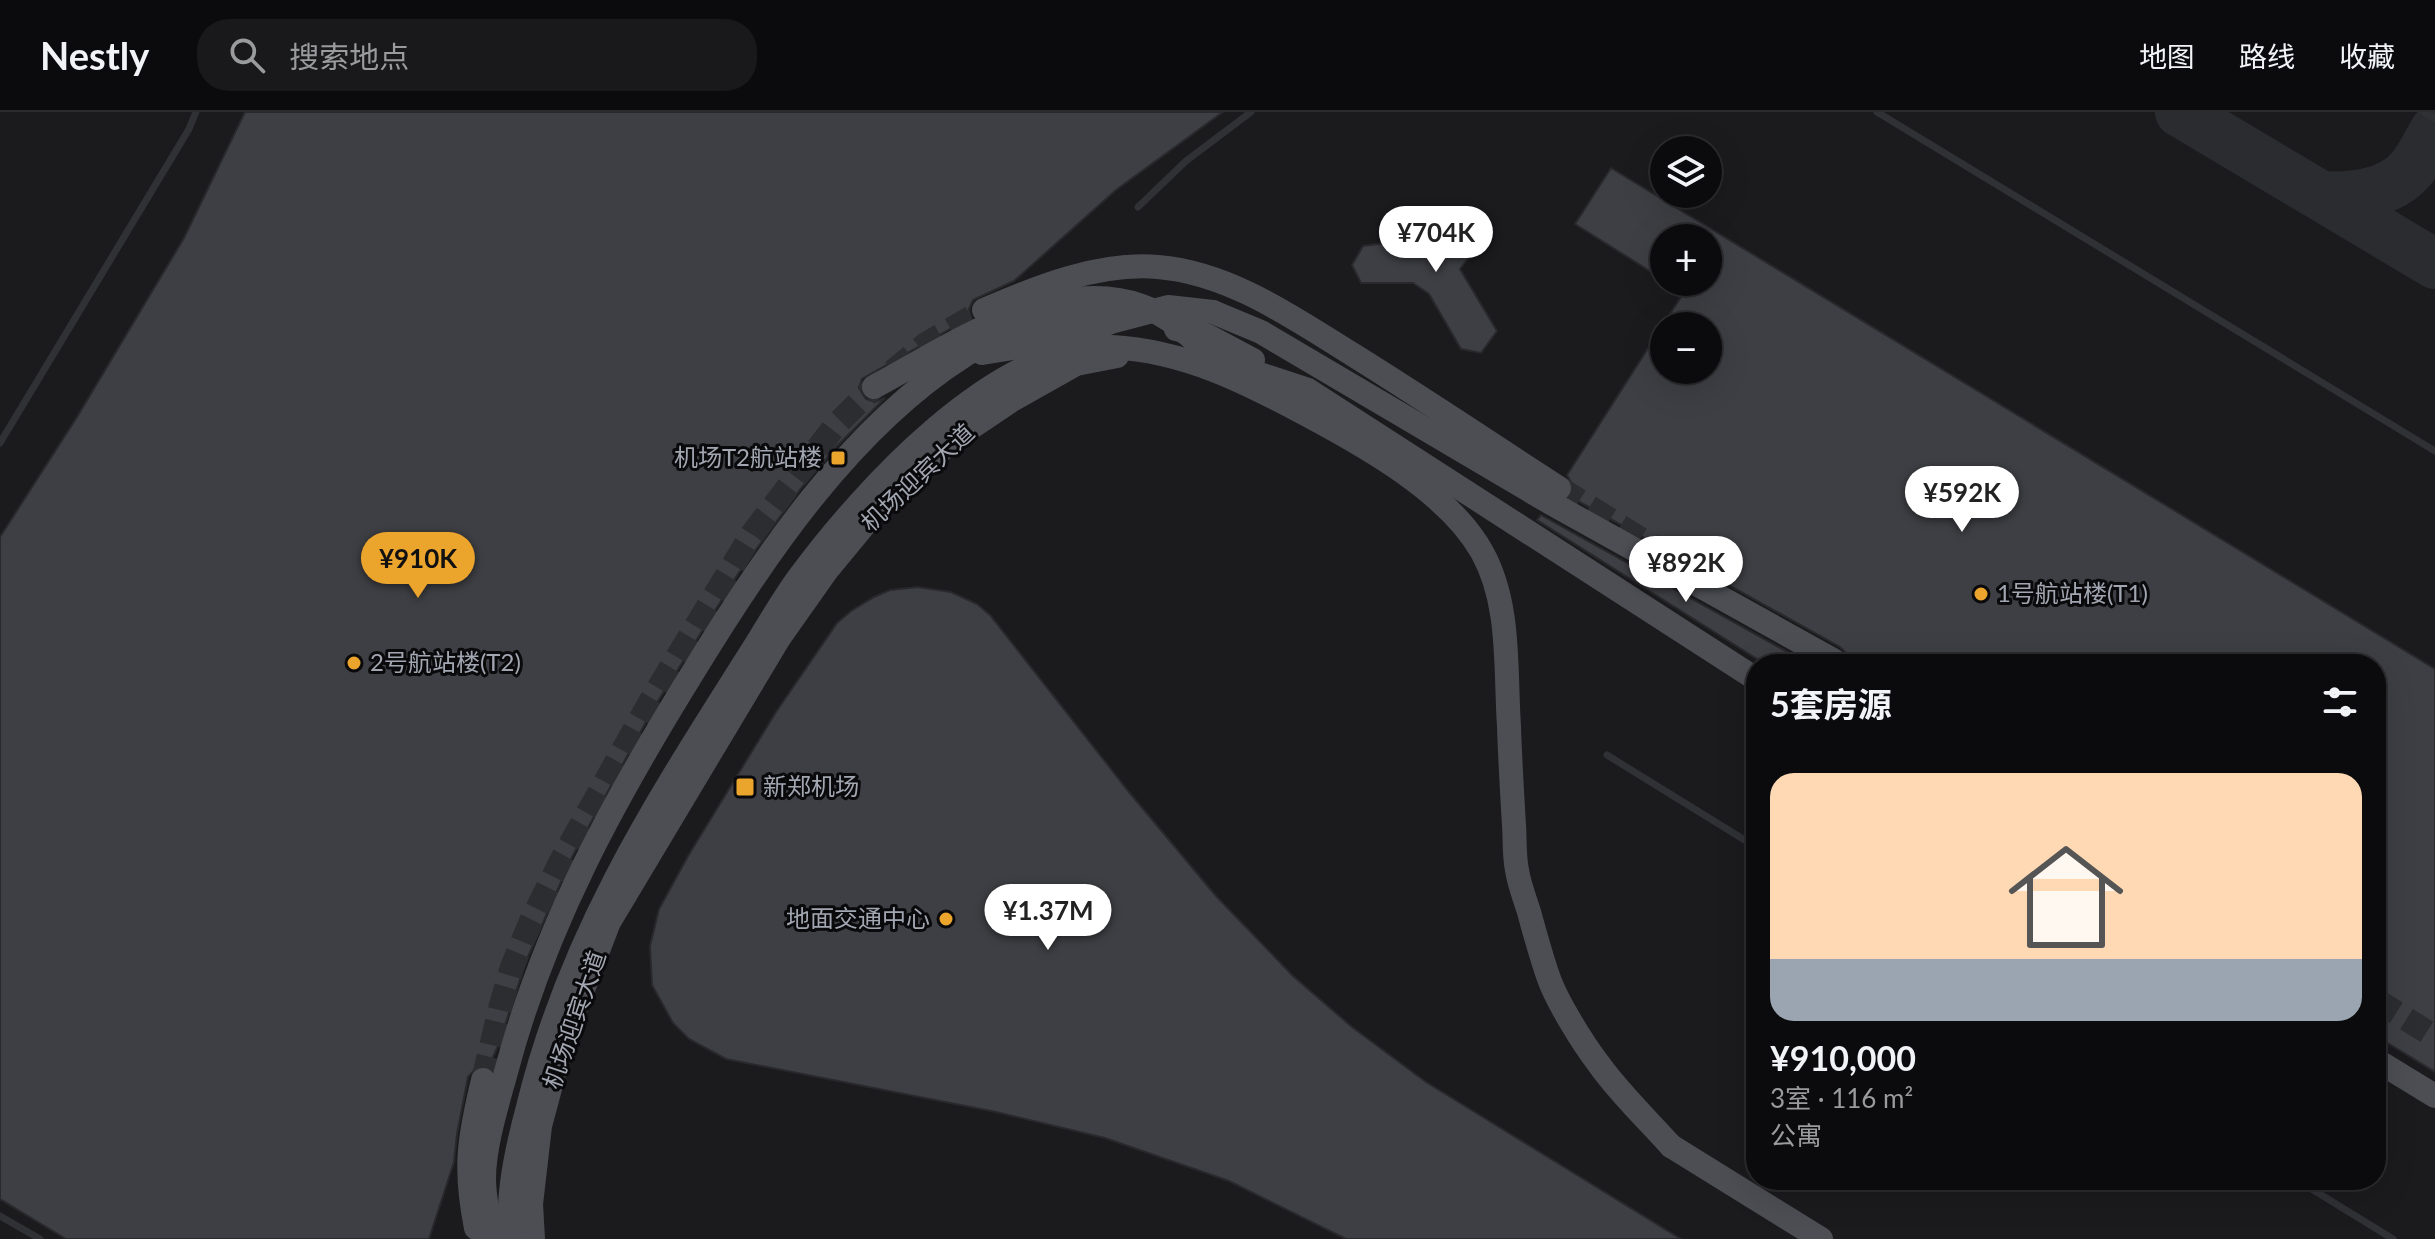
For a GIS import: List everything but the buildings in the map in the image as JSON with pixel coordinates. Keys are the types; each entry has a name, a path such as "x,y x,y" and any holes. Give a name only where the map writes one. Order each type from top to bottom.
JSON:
{"main road":[{"path":"984,310 1034,290 1124,266 1160,267 1212,278 1273,305 1559,488"},
{"path":"874,387 992,322 1034,308 1096,297 1143,306 1177,325 1236,377"},
{"path":"965,356 1066,339 1111,322 1168,307"},
{"path":"493,1239 484,1178 494,1115 517,1031 582,864 640,757 717,632 784,534 833,473 880,423 965,356 1021,326 1104,309 1168,307 1213,312 1261,332 1549,502 1822,654"},
{"path":"1111,322 1161,325 1208,336 1308,390"},
{"path":"1012,400 1066,339"},
{"path":"511,1239 521,1133 536,1072 566,981 607,892 657,800 790,591 849,514 928,435 993,387 1051,355 1106,346 1170,354 1236,377 1321,422 1413,481 1437,498 1469,532 1484,555 1497,590 1505,630 1517,870 1550,982 1597,1063 1671,1146 1821,1239"},
{"name":"机场迎宾大道","path":"533,1239 531,1204 540,1126 562,1044 609,922 779,638 827,570 874,513 951,441 1012,400 1076,364 1139,353 1195,353 1308,390 1746,673"},
{"path":"2386,1066 2435,1096"},
{"path":"480,1239 469,1196 468,1157 483,1080"}],"lane":[{"path":"0,443 173,156 196,112"},
{"path":"1138,207 1186,161 1251,112"},
{"path":"1877,112 2435,451"},
{"path":"2424,112 2435,119"},
{"path":"1607,755 1746,841"},
{"path":"2313,1190 2393,1239"},
{"path":"0,1216 40,1239"}],"shaded area":[{"path":"0,112 2435,112 2435,1239 0,1239"}],"taxiway":[{"path":"2180,112 2435,264"},
{"path":"2321,196 2369,193 2392,184 2415,165 2435,130"}],"tunnel":[{"path":"483,1080 512,967 531,921 650,702 752,534 835,426 874,387 926,344 984,310"},
{"path":"1559,488 1668,556"},
{"path":"2386,1006 2435,1037"}],"place":[{"name":"机场T2航站楼","path":"838,458"},
{"name":"1号航站楼(T1)","path":"1981,594"},
{"name":"2号航站楼(T2)","path":"354,663"},
{"name":"新郑机场","path":"745,787"},
{"name":"地面交通中心","path":"946,919"}]}
